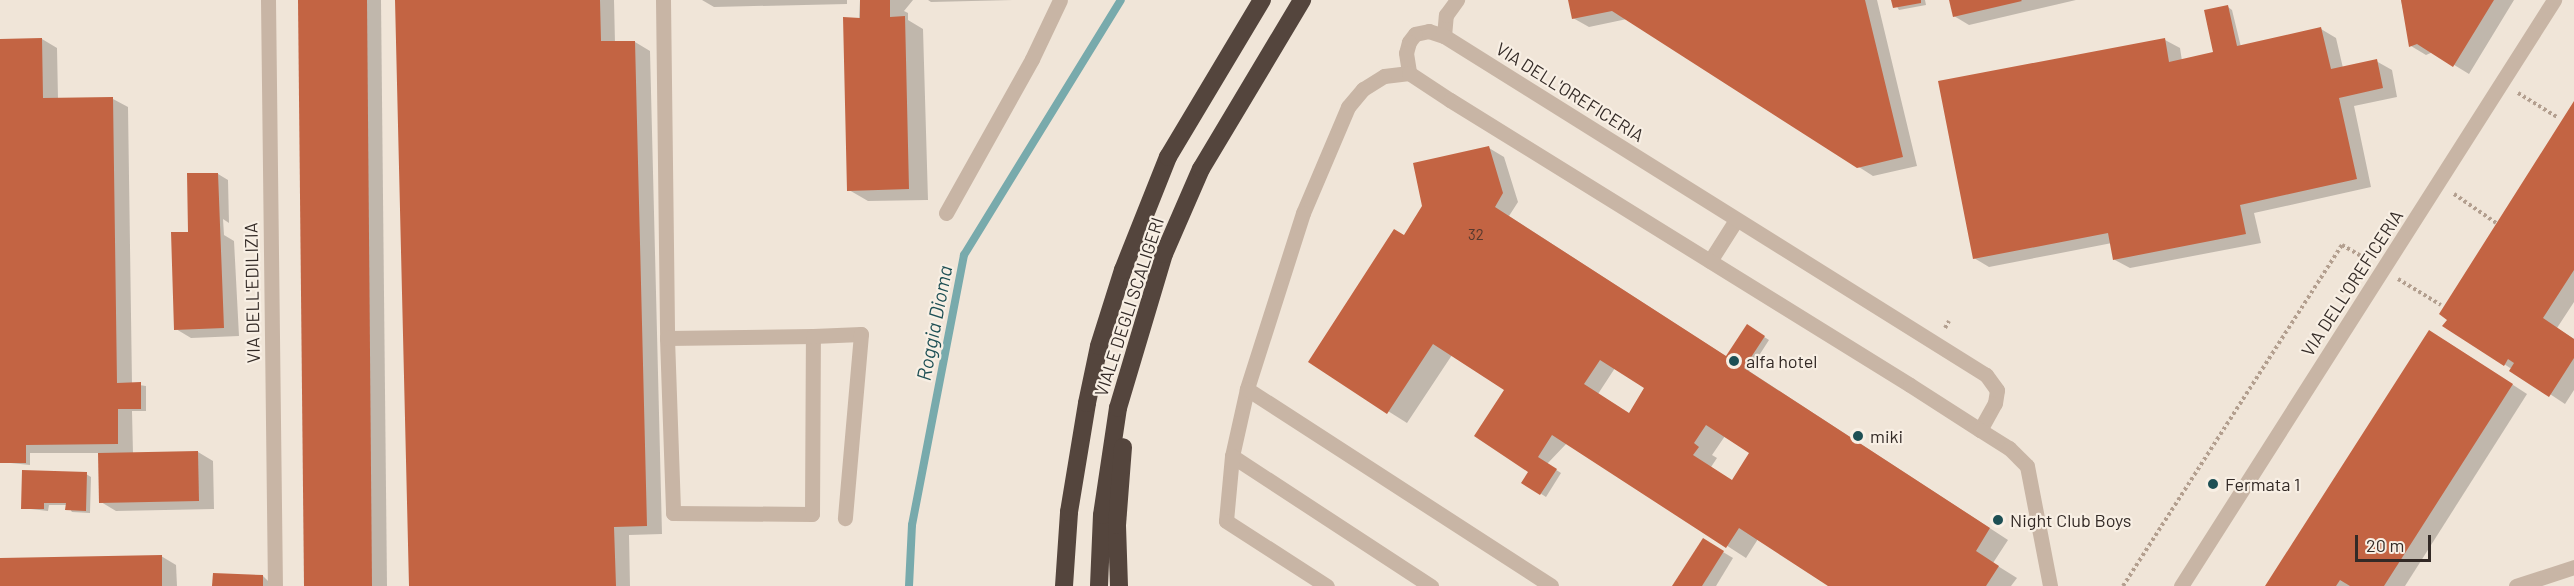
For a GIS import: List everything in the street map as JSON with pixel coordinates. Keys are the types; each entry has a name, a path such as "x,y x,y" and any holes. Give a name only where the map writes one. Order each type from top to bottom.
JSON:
{"highway":[{"name":"VIALE DEGLI SCALIGERI","path":"1064,586 1068,512 1099,346 1123,270 1168,158 1262,0"},
{"name":"VIALE DEGLI SCALIGERI","path":"1099,586 1102,515 1118,408 1164,254 1201,169 1302,0"},
{"path":"1119,586 1117,525 1135,347"}],"street":[{"name":"VIA DELL'EDILIZIA","path":"268,0 275,586"},
{"path":"663,0 667,338 673,513 812,514 813,336"},
{"path":"946,213 1032,59 1060,0"},
{"path":"1444,36 1446,15 1457,0"},
{"name":"VIA DELL'OREFICERIA","path":"2181,586 2554,0"},
{"name":"VIA DELL'OREFICERIA","path":"1409,73 1406,53 1415,34 1429,31 1444,36 1986,375 1997,390 1995,403 1980,430"},
{"path":"1327,586 1226,521 1232,456 1246,389 1303,213 1348,107 1363,89 1384,76 1409,73 2009,448 2027,466 2050,586"},
{"path":"1710,261 1736,220"},
{"path":"667,338 861,334 844,518"},
{"path":"1246,389 1551,586"},
{"path":"1232,456 1431,586"},
{"path":"2516,586 2574,567"}],"path":[{"path":"2538,105 2557,117"},
{"path":"2438,183 2496,223"},
{"path":"2123,586 2342,245 2441,305"}],"building":[{"path":"298,0 367,0 372,586 304,586"},
{"path":"395,0 600,0 601,41 635,41 647,526 614,527 616,586 409,586"},
{"path":"860,0 890,0 890,17 905,16 909,189 847,191 843,17 860,18"},
{"path":"1568,0 1865,0 1903,157 1857,168 1612,11 1572,19"},
{"path":"1891,0 1921,0 1921,3 1893,8"},
{"path":"1949,0 2021,0 2022,1 1953,17"},
{"path":"2401,0 2494,0 2453,67 2417,44 2409,47"},
{"path":"2228,5 2237,46 2321,27 2331,69 2377,59 2383,88 2339,98 2357,179 2240,205 2246,234 2113,260 2108,233 1973,259 1938,81 2165,38 2169,62 2213,52 2204,10"},
{"path":"42,38 43,98 113,97 117,383 141,382 141,409 118,409 118,444 26,445 26,463 0,463 0,39"},
{"path":"2574,101 2574,270 2543,318 2574,339 2574,358 2549,397 2509,371 2514,363 2508,359 2504,366 2442,326 2447,320 2439,314"},
{"path":"1489,146 1503,193 1495,207 1726,356 1747,324 1765,336 1744,368 1990,528 1976,551 1999,566 1986,586 1828,586 1739,528 1726,548 1552,435 1538,457 1557,469 1540,495 1521,483 1528,472 1474,436 1504,390 1433,344 1387,414 1308,362 1394,229 1404,235 1422,206 1413,163","holes":["1600,360 1644,388 1629,413 1584,384","1706,425 1749,453 1732,480 1693,455 1699,447 1694,443"]},
{"path":"187,173 218,173 224,328 174,330 171,232 188,232"},
{"path":"2429,330 2513,384 2384,586 2350,586 2340,580 2336,586 2265,586"},
{"path":"198,451 199,501 99,503 98,453"},
{"path":"22,470 87,472 86,511 65,510 66,503 44,503 44,509 21,509"},
{"path":"1703,538 1724,551 1702,586 1672,586"},
{"path":"162,555 162,586 0,586 0,558"},
{"path":"213,573 263,575 263,586 212,586"}],"waterway":[{"name":"Roggia Dioma","path":"909,586 912,525 964,255 1121,0"}],"place":[{"name":"alfa hotel","path":"1734,361"},
{"name":"miki","path":"1858,436"},
{"name":"Fermata 1","path":"2213,484"},
{"name":"Night Club Boys","path":"1998,520"}]}
